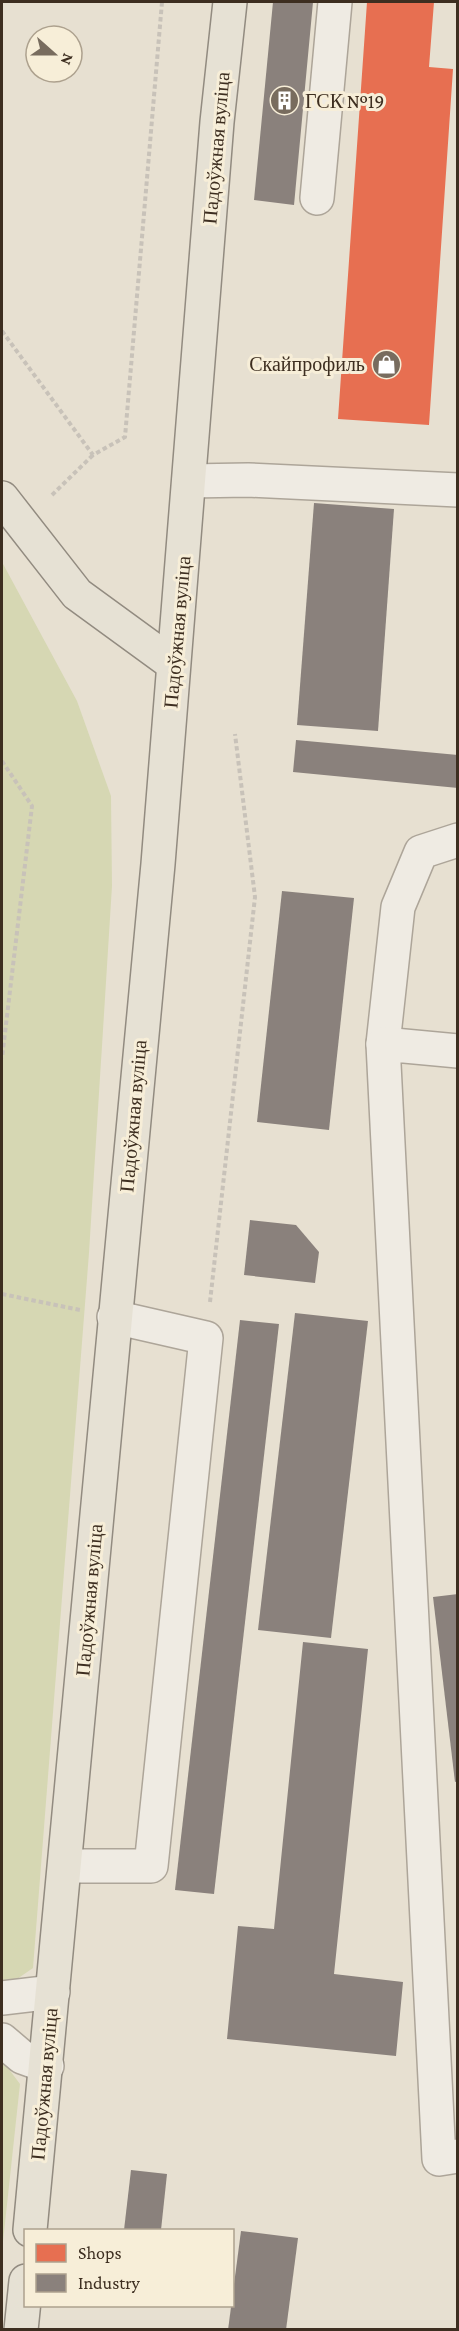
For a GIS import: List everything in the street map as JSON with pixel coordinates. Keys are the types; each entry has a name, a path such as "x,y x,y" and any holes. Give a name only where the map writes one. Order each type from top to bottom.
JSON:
{"main road":[{"name":"Падоўжная вуліца","path":"30,2229 158,864 216,134 230,2"},
{"path":"2,498 77,594 173,663"},
{"path":"21,2330 24,2301"}],"lane":[{"path":"317,198 335,2"},
{"path":"189,481 248,480 458,490"},
{"path":"458,840 421,852 398,907 383,1044 439,2159 458,2156"},
{"path":"383,1044 458,1051"},
{"path":"65,1866 151,1866 206,1338 114,1317"},
{"path":"2,1998 53,1992"},
{"path":"2,2040 22,2057 47,2066"}],"path":[{"path":"52,495 93,455 125,437 162,2"},
{"path":"2,331 93,455"},
{"path":"206,1338 255,897 235,734"},
{"path":"2,761 32,806 2,1058"},
{"path":"2,1294 114,1317"}],"green space":[{"path":"2,562 77,701 111,796 112,886 89,1253 33,1968 17,1979 2,1980"},
{"path":"2,2060 20,2084 2,2251"}],"building: Shops":[{"path":"367,2 434,2 429,67 453,69 429,425 338,419"}],"building: Industry":[{"name":"ГСК №19","path":"273,2 313,2 294,205 254,200"},
{"path":"314,503 394,509 378,731 297,725"},
{"path":"296,740 458,755 458,788 293,772"},
{"path":"282,891 354,898 329,1130 257,1122"},
{"path":"250,1220 296,1225 319,1252 315,1283 244,1275"},
{"path":"295,1313 368,1321 331,1638 258,1630"},
{"path":"240,1320 279,1324 214,1894 175,1890"},
{"path":"458,1594 458,1781 455,1782 433,1597"},
{"path":"303,1642 368,1649 334,1974 403,1982 396,2056 227,2039 238,1926 274,1929"},
{"path":"131,2170 167,2174 161,2229 124,2229"},
{"path":"241,2231 298,2238 286,2330 228,2330 231,2307 234,2307 234,2284"}],"place":[{"name":"ГСК №19","path":"284,101"},
{"name":"Скайпрофиль","path":"386,364"}]}
